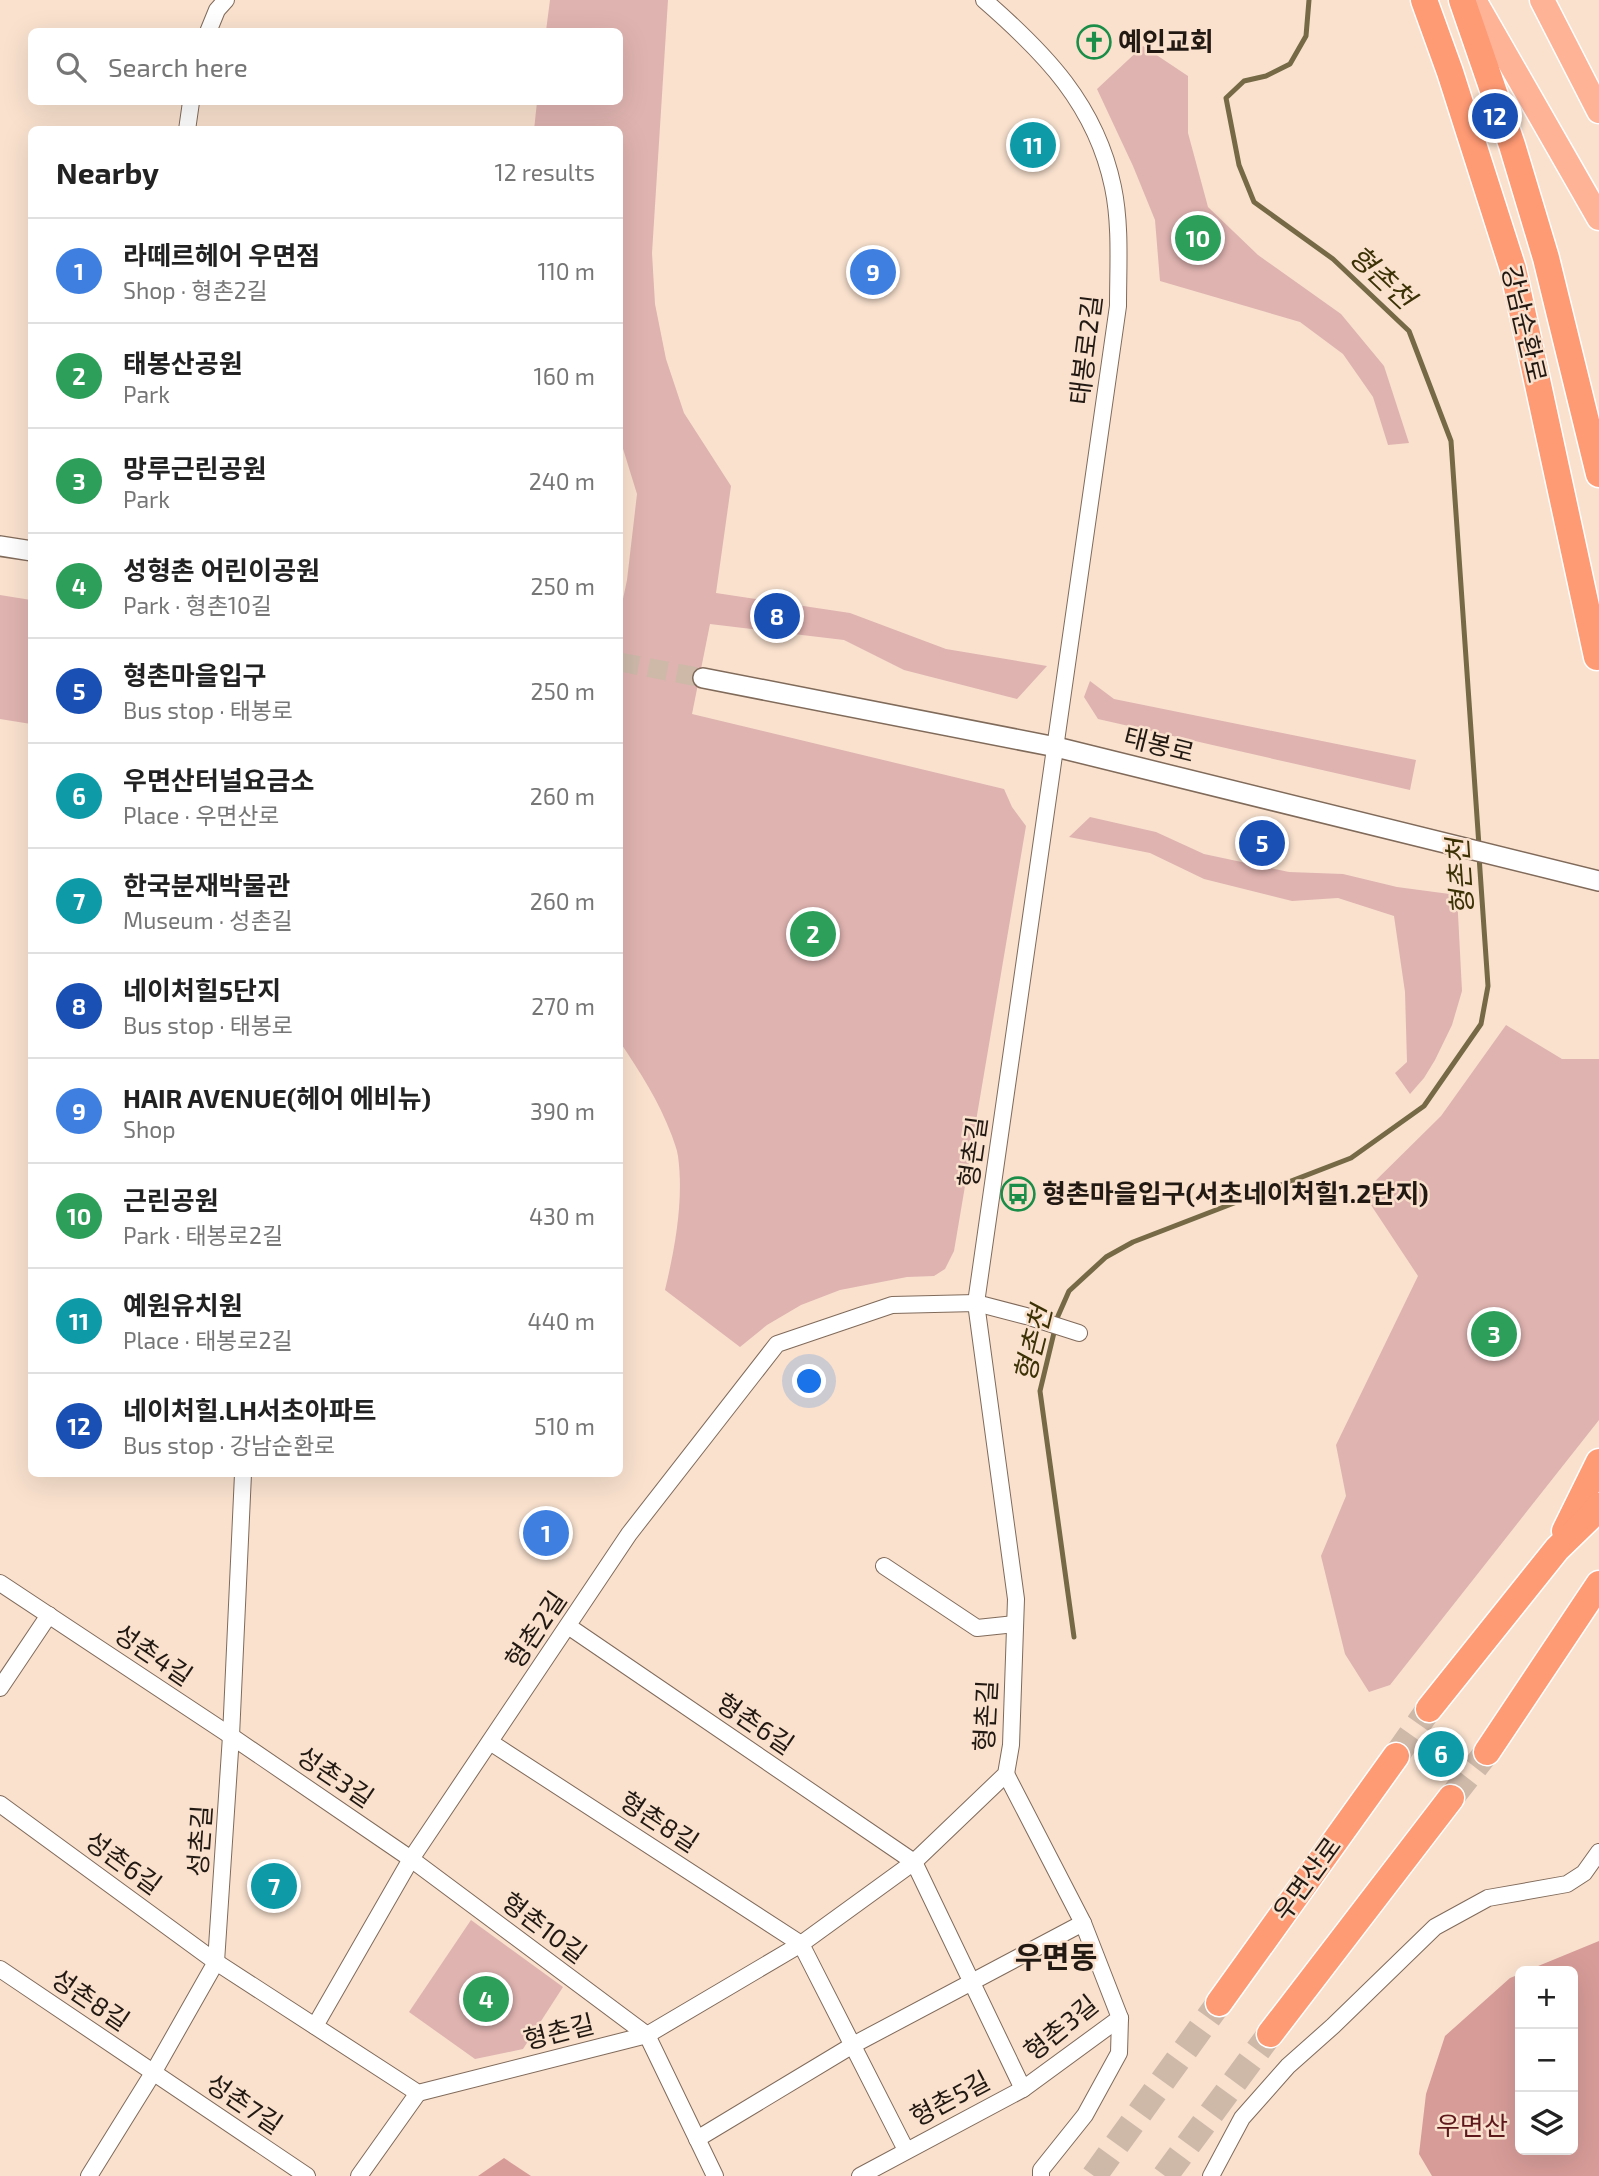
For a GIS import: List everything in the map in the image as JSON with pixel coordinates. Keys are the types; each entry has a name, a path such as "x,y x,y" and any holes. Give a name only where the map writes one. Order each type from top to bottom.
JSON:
{"highway":[{"name":"강남순환로","path":"1424,0 1513,269 1597,657"},
{"name":"강남순환로","path":"1462,0 1512,145 1546,258 1599,474"},
{"path":"1557,1549 1599,1462"},
{"path":"1429,1709 1557,1549 1599,1506"},
{"path":"1487,1752 1599,1584"},
{"name":"우면산로","path":"1219,2003 1396,1756"},
{"path":"1270,2034 1451,1798"}],"main road":[{"path":"1474,0 1599,218"},
{"path":"1542,0 1599,111"}],"street":[{"path":"209,28 216,10 226,0"},
{"name":"태봉로2길","path":"984,0 1021,32 1069,86 1098,137 1113,188 1118,245 1118,306 1056,747"},
{"path":"188,126 191,105"},
{"path":"0,546 28,550"},
{"name":"태봉로","path":"703,678 1056,747 1599,881"},
{"name":"형촌길","path":"418,2093 647,2035 801,1944 914,1862 1006,1774 1011,1745 1016,1599 976,1303 1056,747"},
{"name":"형촌2길","path":"315,2026 411,1859 629,1534 777,1344 892,1305 976,1303 1079,1333"},
{"name":"성촌길","path":"89,2176 153,2073 216,1962 231,1736 243,1477"},
{"path":"884,1566 977,1628 1015,1624"},
{"name":"성촌4길","path":"0,1583 231,1736"},
{"path":"0,1688 48,1615"},
{"name":"형촌6길","path":"568,1626 914,1862"},
{"name":"성촌3길","path":"231,1736 411,1859"},
{"name":"형촌8길","path":"490,1742 801,1944"},
{"name":"형촌3길","path":"1006,1774 1083,1923 1120,2018 1023,2089"},
{"name":"성촌6길","path":"0,1804 216,1962"},
{"path":"1211,2176 1242,2118 1288,2066 1435,1927 1488,1898 1567,1884 1584,1873 1599,1852"},
{"name":"형촌10길","path":"411,1859 647,2035"},
{"name":"형촌5길","path":"860,2176 1023,2089 914,1862"},
{"path":"697,2138 853,2045 1083,1923"},
{"path":"801,1944 906,2150"},
{"path":"216,1962 418,2093 359,2176"},
{"name":"성촌8길","path":"0,1969 153,2073"},
{"path":"1041,2176 1041,2170 1085,2115 1119,2053 1120,2018"},
{"path":"647,2035 715,2176"},
{"name":"성촌7길","path":"153,2073 307,2176"}],"shaded area":[{"path":"550,0 668,0 652,253 655,304 666,359 684,413 731,486 716,593 850,613 946,649 1047,666 1017,699 904,670 844,640 710,624 692,714 1004,789 1012,807 1026,826 954,1251 945,1269 934,1276 907,1277 840,1290 801,1305 767,1325 740,1347 665,1290 679,1207 678,1153 655,1099 623,1047 623,599 637,494 623,449 623,126 534,126 537,105 623,105 623,28 546,28"},
{"path":"1143,46 1188,76 1188,133 1208,207 1258,255 1341,314 1384,366 1409,443 1388,445 1373,397 1343,354 1300,322 1160,281 1155,220 1097,89"},
{"path":"0,595 28,600 28,724 0,719"},
{"path":"1090,681 1114,699 1416,760 1410,790 1098,719 1084,697"},
{"path":"1090,817 1156,832 1204,854 1289,872 1343,874 1397,887 1457,895 1462,991 1452,1025 1424,1078 1410,1094 1395,1073 1407,1062 1405,992 1394,916 1338,898 1292,901 1204,879 1150,853 1069,837"},
{"path":"1506,1025 1562,1059 1599,1059 1599,1420 1390,1685 1369,1692 1345,1654 1321,1556 1346,1496 1336,1445 1418,1276 1363,1193 1441,1116"},
{"path":"471,1920 563,1987 523,2049 475,2059 409,2012"}],"green space":[{"name":"우면산","path":"1599,1941 1599,2176 1432,2176 1419,2154 1426,2094 1445,2036 1515,1976 1515,2155 1578,2155 1578,1966 1538,1966"},
{"path":"504,2158 531,2176 478,2176"}],"waterway":[{"name":"형촌천","path":"1309,0 1306,36 1290,64 1266,76 1244,81 1226,98 1239,165 1254,202 1333,259 1409,331 1451,441 1479,846"},
{"name":"형촌천","path":"1074,1637 1040,1391 1058,1316 1069,1291 1106,1257 1133,1242 1351,1158 1424,1106 1481,1024 1488,986 1479,856"}],"tunnel":[{"path":"623,663 703,678"},
{"path":"1396,1756 1429,1709"},
{"path":"1451,1798 1487,1752"},
{"path":"1094,2176 1219,2003"},
{"path":"1165,2176 1270,2034"}],"place":[{"name":"예인교회","path":"1094,42"},
{"name":"네이처힐.LH서초아파트","path":"1495,116"},
{"name":"예원유치원","path":"1033,145"},
{"name":"근린공원","path":"1198,238"},
{"name":"HAIR AVENUE(헤어 에비뉴)","path":"873,272"},
{"name":"네이처힐5단지","path":"777,616"},
{"name":"형촌마을입구","path":"1262,843"},
{"name":"태봉산공원","path":"813,934"},
{"name":"형촌마을입구(서초네이처힐1.2단지)","path":"1018,1194"},
{"name":"망루근린공원","path":"1494,1334"},
{"name":"라떼르헤어 우면점","path":"546,1533"},
{"name":"우면산터널요금소","path":"1441,1754"},
{"name":"한국분재박물관","path":"274,1886"},
{"name":"성형촌 어린이공원","path":"486,1999"}],"district":[{"name":"우면동","path":"1056,1958"}]}
